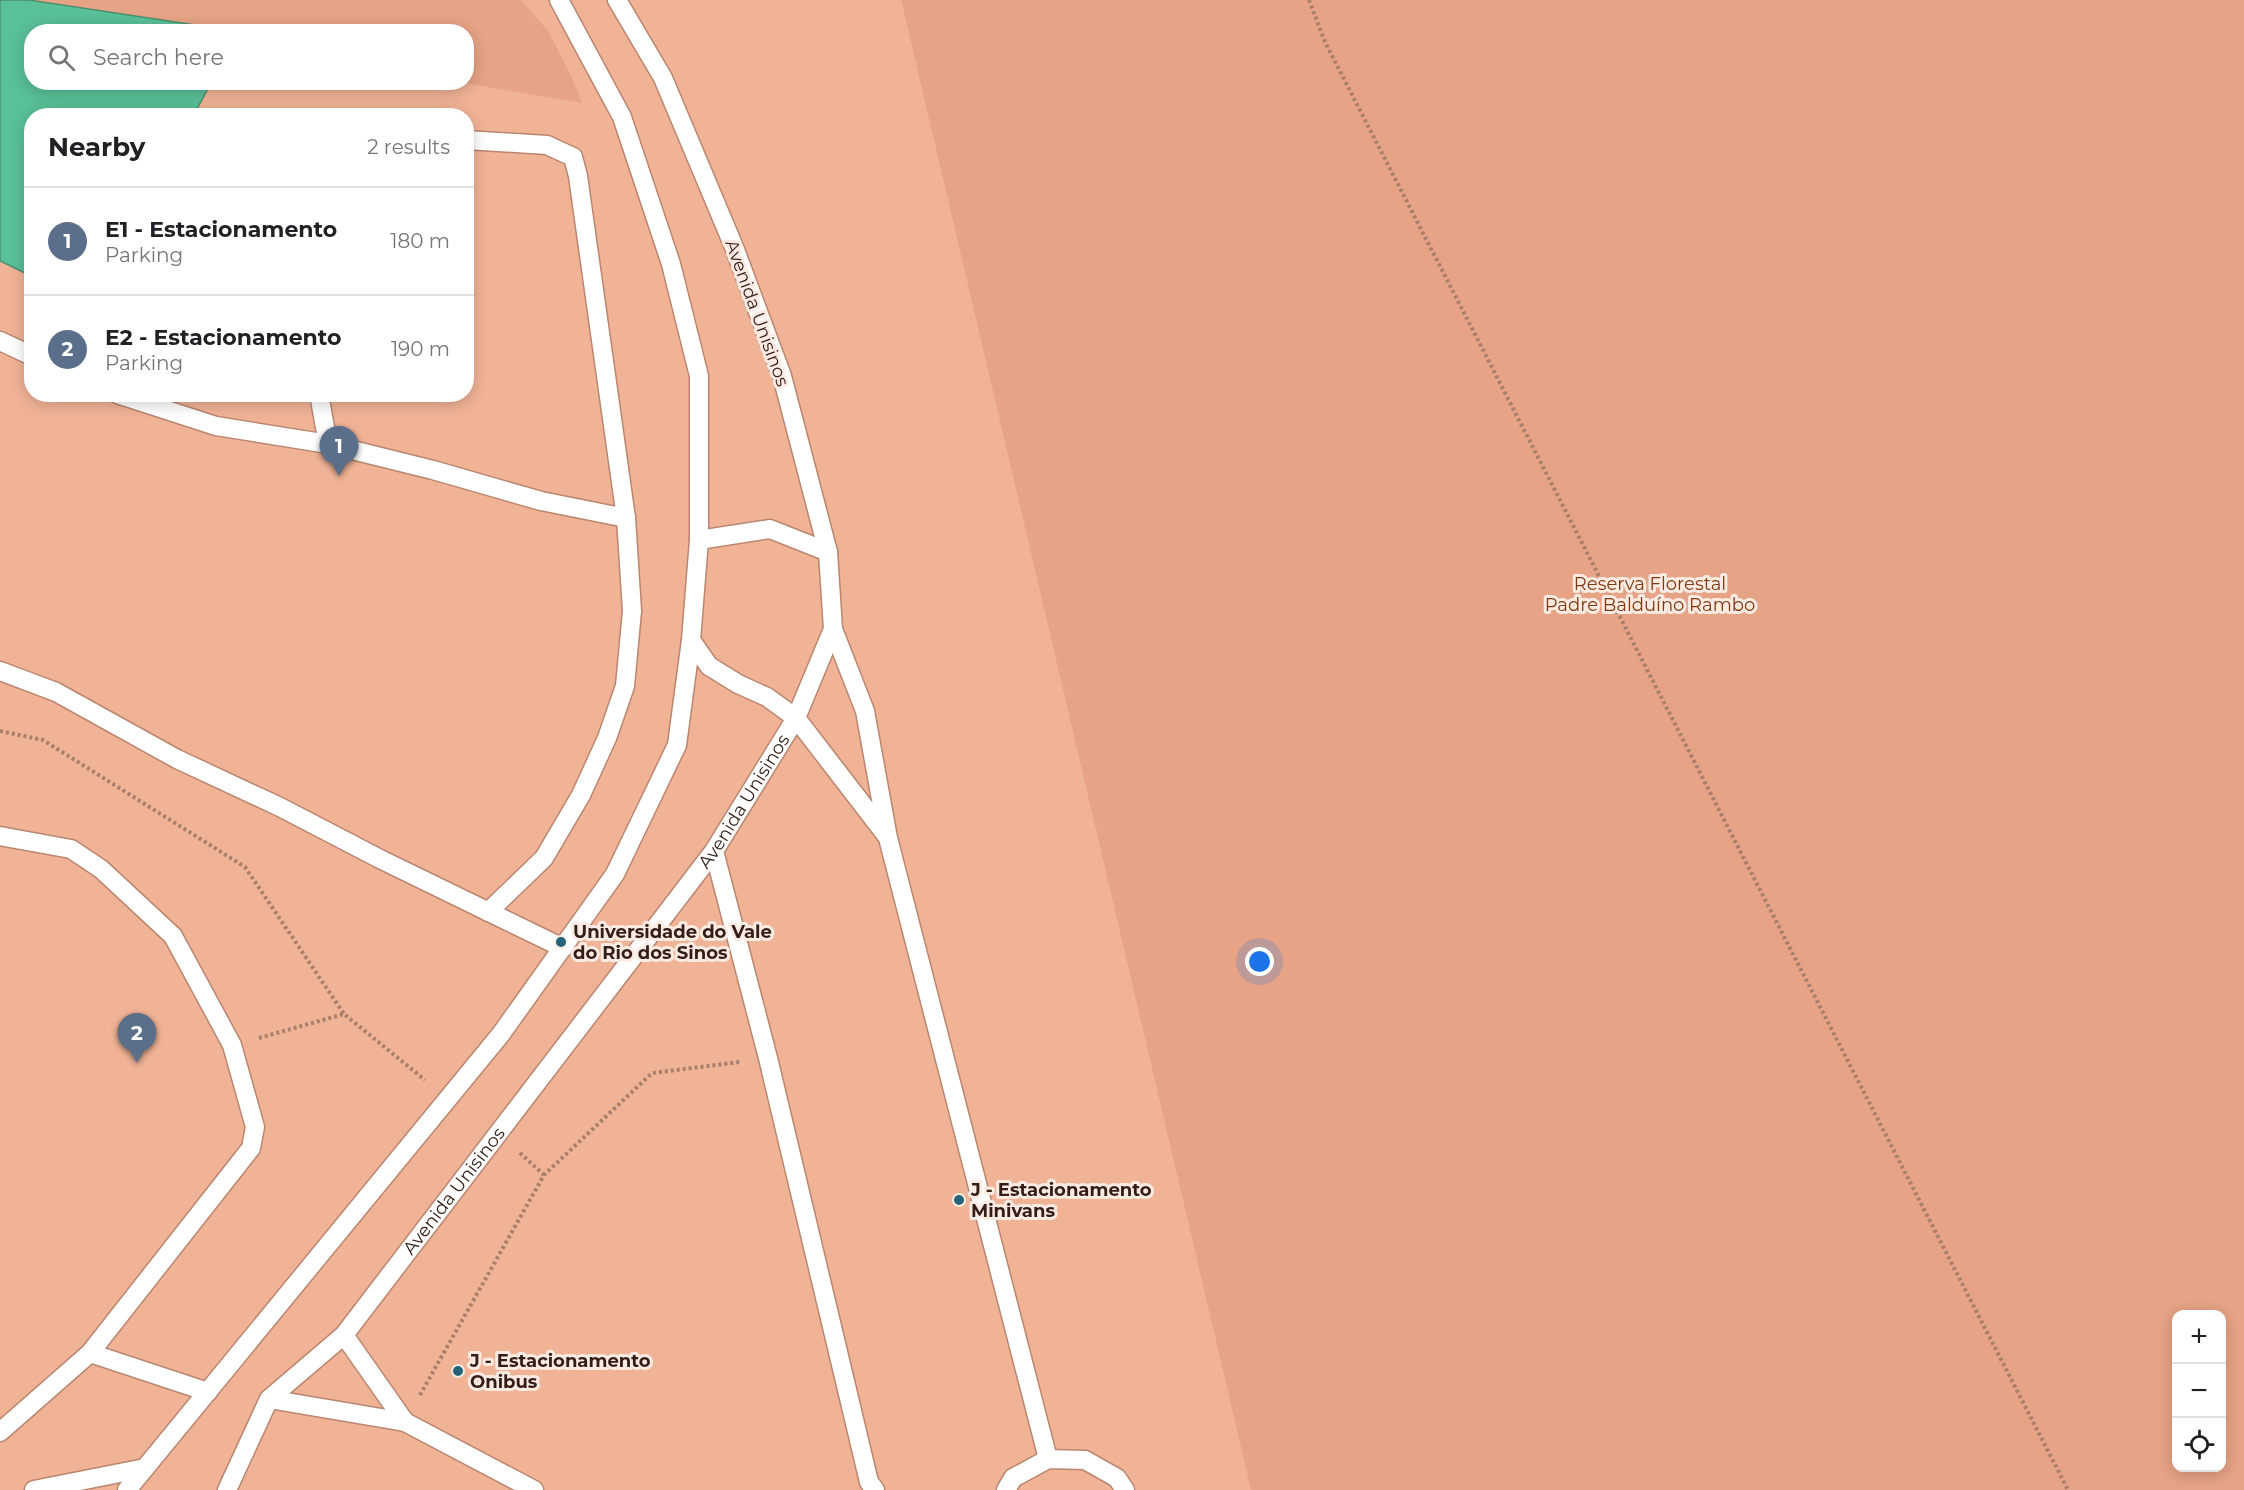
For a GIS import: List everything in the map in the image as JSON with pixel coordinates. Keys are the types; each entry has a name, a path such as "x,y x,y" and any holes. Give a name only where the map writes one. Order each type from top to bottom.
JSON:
{"lane":[{"path":"127,1490 501,1035 615,874 677,746 691,640 699,540 699,376 676,281 622,117 559,0"},
{"name":"Avenida Unisinos","path":"227,1490 269,1400 344,1335 714,851 796,718 833,629 828,552 782,376 734,247 663,78 617,0"},
{"path":"474,140 547,145 573,157 578,176 626,518 632,611 625,687 611,727 581,795 544,858 488,912"},
{"path":"0,341 24,352"},
{"path":"142,402 216,426 328,444 433,470 541,501 626,518"},
{"path":"320,402 328,444"},
{"path":"699,540 771,529 828,552"},
{"path":"833,629 865,711 888,838 1048,1459"},
{"path":"691,640 709,666 738,684 767,697 796,718 888,838"},
{"path":"0,671 56,692 177,759 280,807 562,948"},
{"path":"0,836 71,849 101,869 173,936 232,1045 255,1127 251,1148 90,1353 0,1432"},
{"path":"714,851 768,1058 869,1482 875,1490"},
{"path":"344,1335 405,1422"},
{"path":"90,1353 208,1392"},
{"path":"269,1400 405,1422 534,1490"},
{"path":"1006,1490 1013,1478 1048,1459 1085,1460 1118,1478 1125,1490"},
{"path":"34,1490 145,1467"}],"path":[{"path":"1309,0 1325,42 2068,1490"},
{"path":"0,731 43,740 245,867 344,1014 425,1080"},
{"path":"232,1045 344,1014"},
{"path":"405,1422 544,1175 652,1073 768,1058"},
{"path":"517,1151 544,1175"}],"shaded area":[{"name":"Universidade do Vale do Rio dos Sinos","path":"0,0 901,0 1251,1490 0,1490"},
{"path":"0,0 29,0 188,24 24,24 24,90 207,90 198,108 24,108 24,273 0,261"}],"green space":[{"path":"29,0 521,0 548,31 582,103 474,85 474,24 188,24"},
{"name":"Reserva Florestal Padre Balduíno Rambo","path":"901,0 2244,0 2244,1490 1251,1490"}],"place":[{"name":"E1 - Estacionamento","path":"339,476"},
{"name":"Universidade do Vale do Rio dos Sinos","path":"561,942"},
{"name":"E2 - Estacionamento","path":"137,1063"},
{"name":"J - Estacionamento Minivans","path":"959,1200"},
{"name":"J - Estacionamento Onibus","path":"458,1371"}]}
